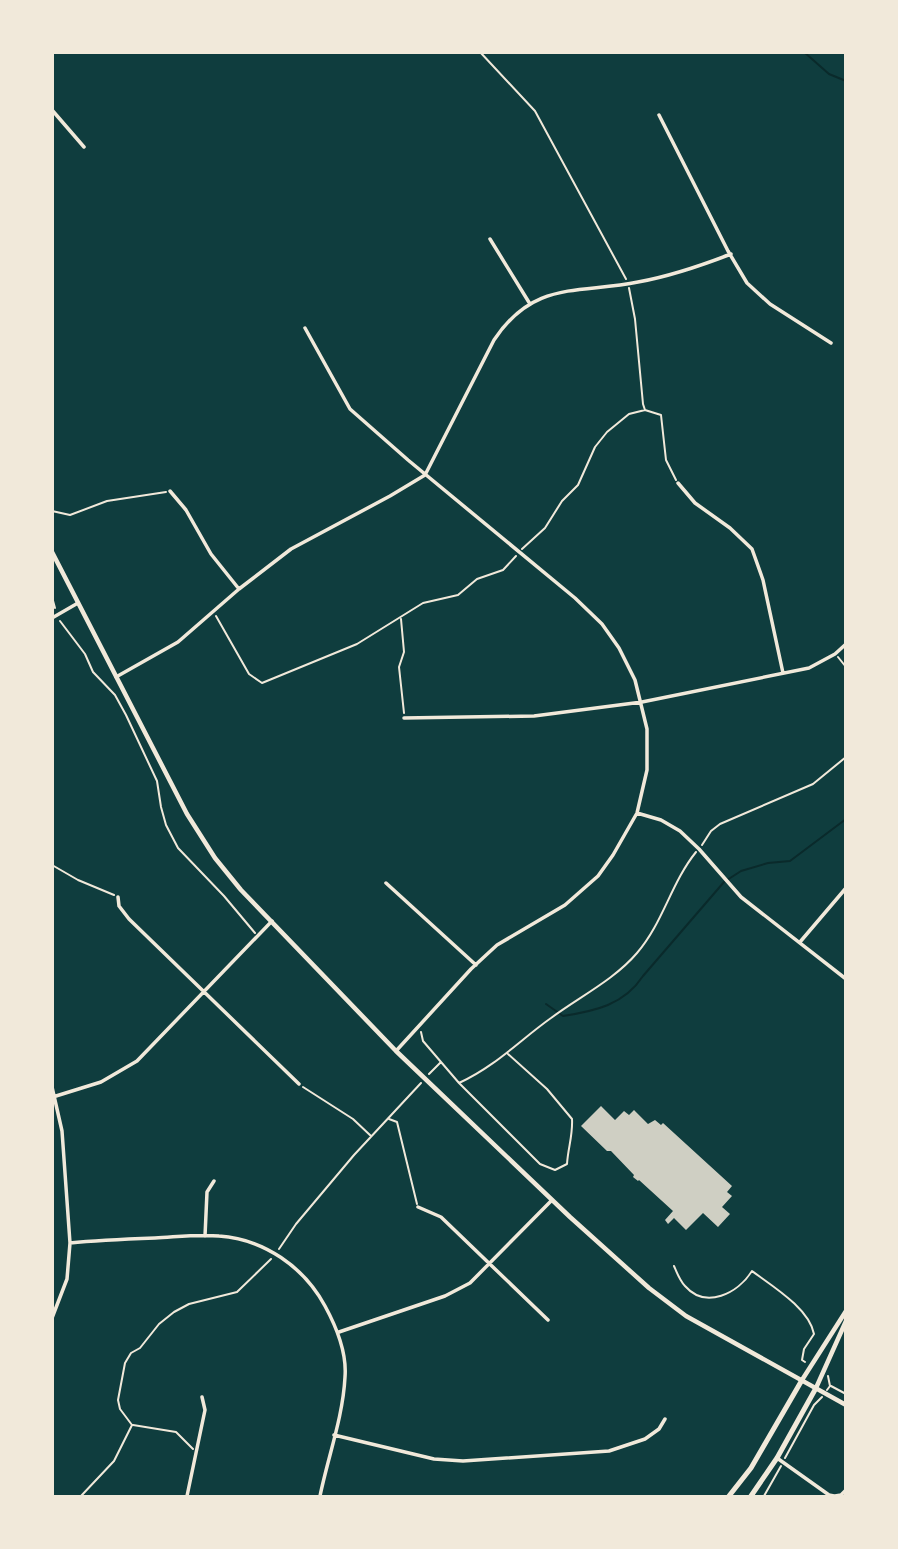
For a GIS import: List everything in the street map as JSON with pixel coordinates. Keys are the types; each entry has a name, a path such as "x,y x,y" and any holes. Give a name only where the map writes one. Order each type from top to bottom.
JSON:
{"main road":[{"path":"729,1496 751,1468 802,1380"},
{"path":"751,1496 780,1460 816,1388"}],"street":[{"path":"52,110 84,147"},
{"path":"659,115 741,274 754,290 778,310 831,343"},
{"path":"490,239 530,304"},
{"path":"116,677 178,642 239,589 291,550 425,475 494,340 509,321 530,304 572,289 629,284 677,274 731,254"},
{"path":"305,328 350,409 602,624 619,648 635,680 647,729 649,758 638,813 613,855 591,884 565,905 497,945 475,965 396,1051"},
{"path":"678,483 695,503 730,528 752,549 763,580 783,673"},
{"path":"170,491 186,510 211,554 239,589"},
{"path":"52,552 198,832 228,874 396,1051 649,1287 686,1316 845,1405"},
{"path":"52,618 79,602"},
{"path":"404,718 534,716 642,702 809,668 845,644"},
{"path":"638,813 671,825 699,849 741,897 845,979"},
{"path":"386,883 475,965"},
{"path":"800,942 845,888"},
{"path":"118,897 124,913 299,1084"},
{"path":"56,1096 91,1086 128,1067 153,1046 272,921"},
{"path":"52,1087 62,1131 70,1243 67,1279 52,1318"},
{"path":"205,1236 207,1192 214,1181"},
{"path":"339,1332 445,1296 470,1283 552,1199"},
{"path":"418,1207 441,1217 548,1320"},
{"path":"70,1243 205,1236 238,1239 275,1254 296,1268 320,1296 339,1332 345,1375 320,1496"},
{"path":"802,1380 845,1311"},
{"path":"816,1388 845,1321"},
{"path":"187,1496 205,1410 202,1397"},
{"path":"334,1435 434,1459 463,1461 609,1451 645,1439 659,1429 665,1419"},
{"path":"780,1460 829,1495 841,1495 845,1490"}],"path":[{"path":"480,52 536,111 629,284 645,410"},
{"path":"213,612 249,674 262,683 357,644 423,603 458,595 477,579 503,570 519,551 545,528 562,501 578,485 595,447 607,432 629,414 645,410 661,415 666,460 678,483"},
{"path":"52,511 70,515 107,501 170,491"},
{"path":"52,597 57,613"},
{"path":"401,618 404,652 399,667 404,718"},
{"path":"60,621 85,654 93,672 115,695 126,715 158,781 163,816 178,848 258,936"},
{"path":"835,653 845,667"},
{"path":"460,1083 508,1054 550,1018 636,955 659,924 687,864 711,831 720,824 813,784 845,757"},
{"path":"52,865 78,880 118,897"},
{"path":"420,1027 423,1041 441,1062 540,1164 555,1170 563,1167 567,1164 571,1144 572,1119 547,1089 508,1054"},
{"path":"195,1451 176,1432 132,1425 120,1409 118,1400 125,1363 131,1353 140,1348 168,1316 189,1304 237,1292 275,1254 296,1224 370,1136 441,1062"},
{"path":"299,1084 354,1119 370,1136"},
{"path":"388,1119 397,1122 418,1207"},
{"path":"674,1266 686,1287 696,1295 710,1299 733,1290 752,1271 785,1295 809,1320 814,1334 804,1349 802,1360 810,1364"},
{"path":"830,1386 845,1394"},
{"path":"764,1496 780,1460 814,1405 825,1393"},
{"path":"81,1496 114,1461 132,1425"}],"building":[{"path":"601,1106 615,1120 624,1111 629,1115 634,1110 648,1124 655,1120 661,1125 663,1123 732,1186 727,1192 732,1196 722,1207 730,1214 718,1227 703,1213 686,1230 674,1218 668,1224 665,1220 673,1211 633,1177 611,1151 607,1151 581,1126"}],"waterway":[{"path":"804,52 829,74 846,81"},
{"path":"546,1004 563,1016 597,1009 618,1000 635,986 724,882 741,871 768,863 790,861 846,819"}]}
